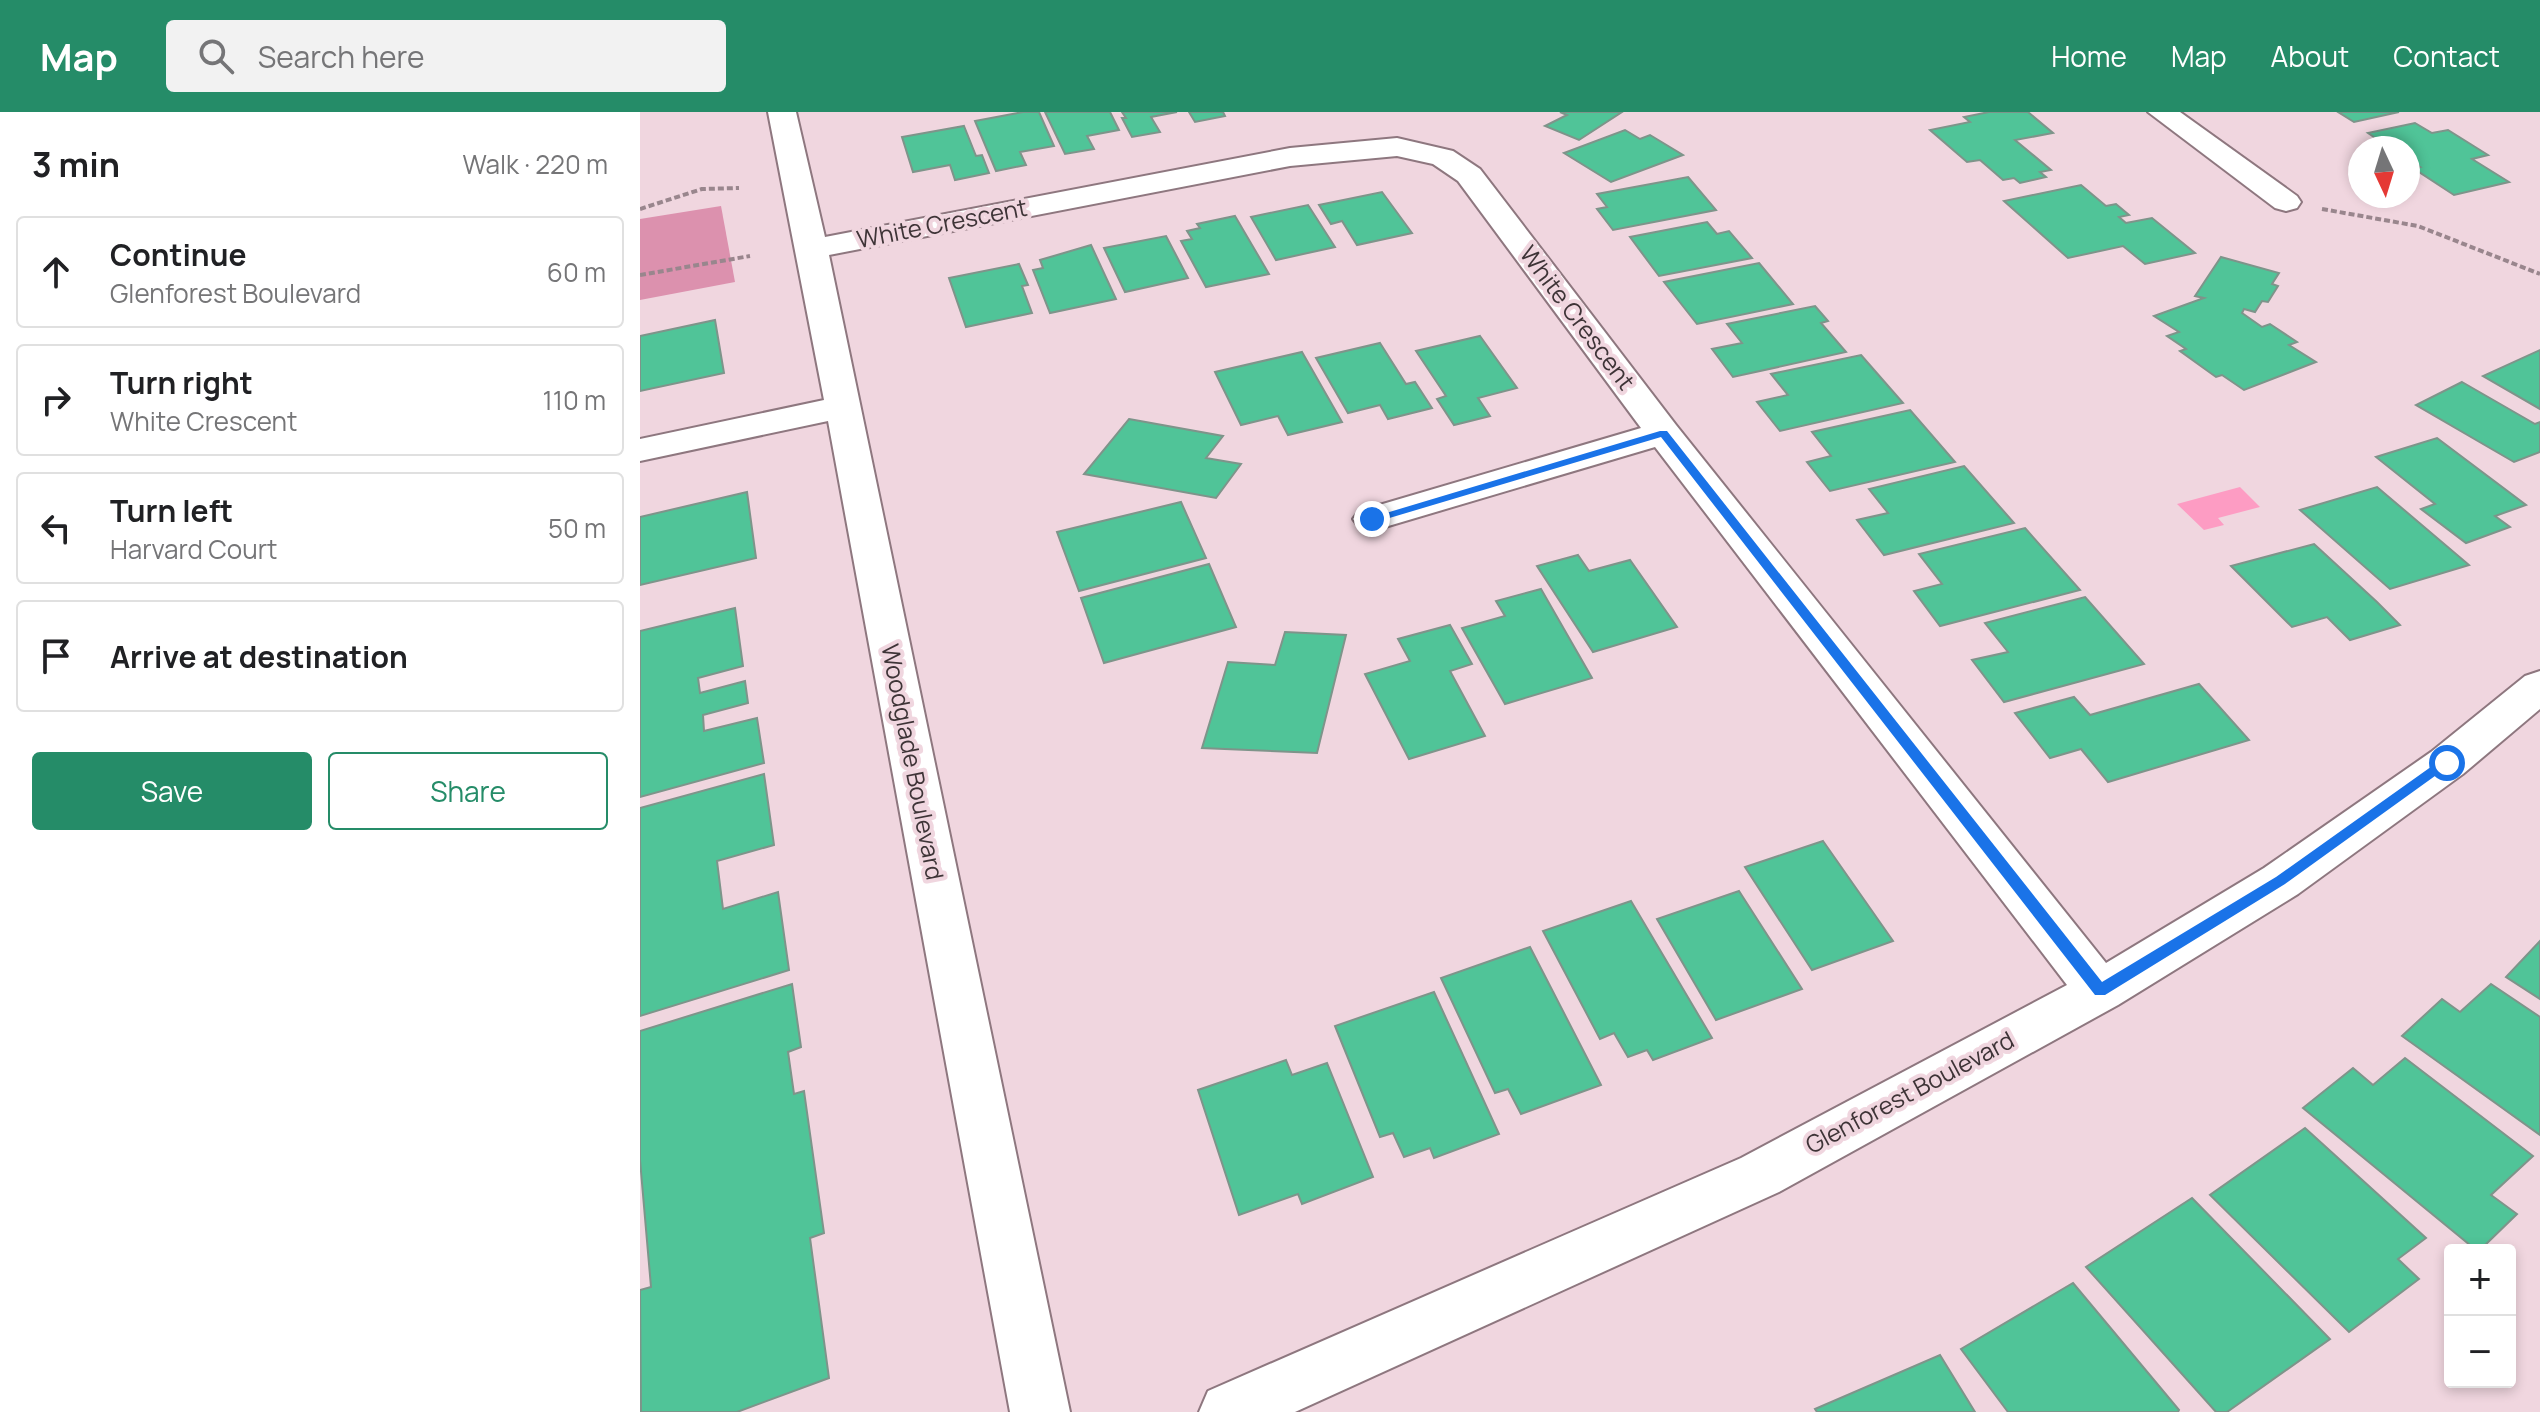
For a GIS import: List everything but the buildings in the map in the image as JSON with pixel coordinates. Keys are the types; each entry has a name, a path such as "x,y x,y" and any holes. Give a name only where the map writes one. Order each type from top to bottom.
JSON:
{"street":[{"name":"Woodglade Boulevard","path":"782,112 812,249 1040,1412"},
{"path":"2162,112 2286,202"},
{"name":"White Crescent","path":"812,249 1290,157 1397,147 1443,157 1469,175 1663,433 2100,991"},
{"path":"640,450 842,407"},
{"path":"1372,519 1663,433"},
{"name":"Glenforest Boulevard","path":"1229,1412 1760,1175 2100,991 2281,881 2447,763 2540,686"}],"path":[{"path":"640,209 702,189 739,188"},
{"path":"2286,202 2418,226 2540,274"},
{"path":"640,275 750,256"}],"shaded area":[{"path":"721,206 735,282 640,300 640,219"},
{"path":"2240,487 2260,507 2218,518 2224,525 2204,530 2177,504"}],"route":[{"path":"1372,519 1663,433 2100,991 2281,881 2447,763"}]}
